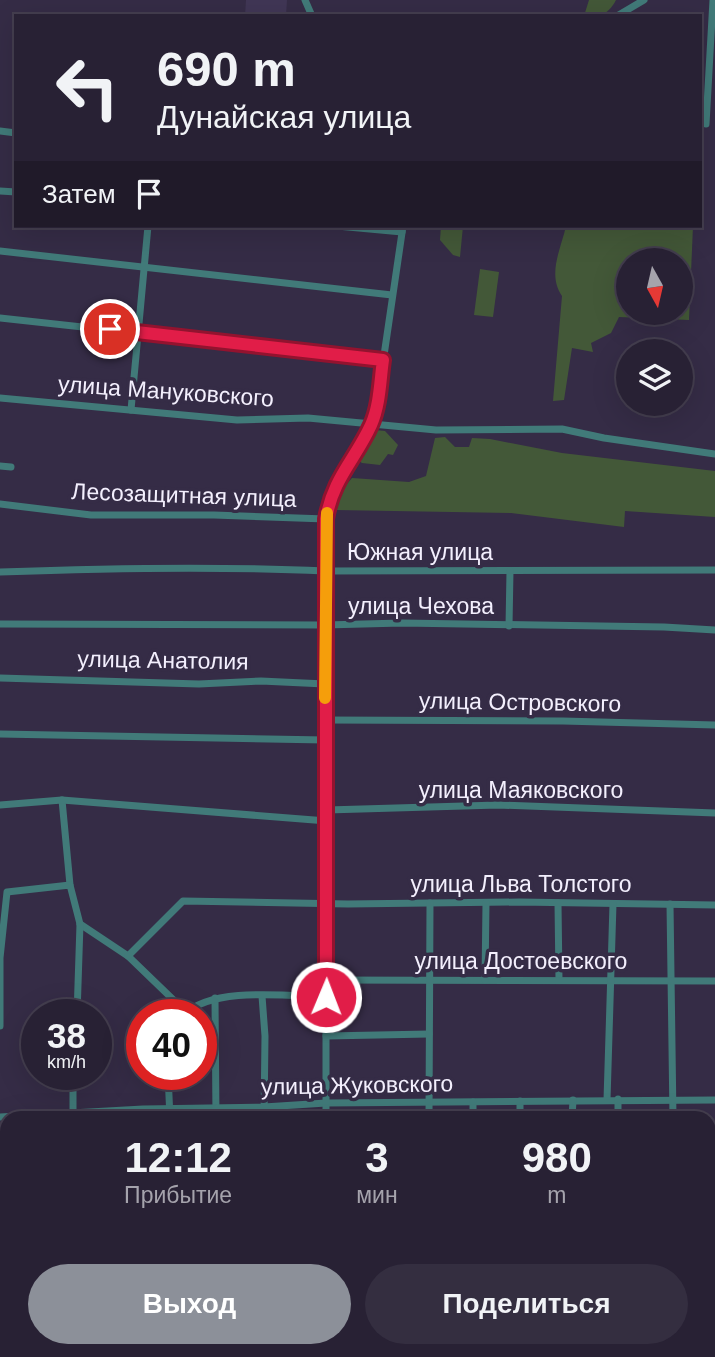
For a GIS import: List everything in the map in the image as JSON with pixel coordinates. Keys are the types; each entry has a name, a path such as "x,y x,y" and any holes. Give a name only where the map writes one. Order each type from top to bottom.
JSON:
{"street":[{"path":"620,14 644,0"},
{"path":"706,124 713,0"},
{"path":"131,410 148,228"},
{"path":"326,1111 326,519 334,488 371,425 376,410 403,229 381,228"},
{"path":"0,251 392,295"},
{"path":"0,318 383,360"},
{"name":"улица Мануковского","path":"0,398 237,420 308,418 436,430 562,429 604,438 715,454"},
{"path":"0,466 11,467"},
{"name":"Лесозащитная улица","path":"0,504 91,515 214,514 326,519"},
{"name":"Южная улица","path":"0,572 89,568 265,568 325,571 715,570"},
{"path":"509,626 510,571"},
{"name":"улица Чехова","path":"0,624 324,625 401,622 715,630"},
{"name":"улица Анатолия","path":"0,678 199,684 261,681 325,684"},
{"name":"улица Островского","path":"325,720 715,725"},
{"path":"0,734 325,740"},
{"path":"0,805 62,800 327,821"},
{"path":"62,800 70,885 80,925 78,999"},
{"name":"улица Маяковского","path":"327,810 498,805 715,813"},
{"path":"0,1026 0,958 7,892 70,885"},
{"name":"улица Льва Толстого","path":"128,956 183,901 715,905"},
{"path":"429,1111 430,903"},
{"path":"485,980 486,903"},
{"path":"558,903 559,980"},
{"path":"607,1100 612,904"},
{"path":"670,904 673,1111"},
{"path":"80,925 128,956 170,999"},
{"name":"улица Достоевского","path":"327,980 715,981"},
{"path":"262,996 266,1079 264,1111"},
{"path":"216,1111 215,998 326,997"},
{"path":"326,1036 429,1034"},
{"path":"73,1090 73,1111"},
{"path":"169,1090 170,1111"},
{"path":"618,1099 618,1111"},
{"path":"572,1111 573,1100"},
{"name":"улица Жуковского","path":"127,1111 170,1107 264,1107 326,1102 715,1100"},
{"path":"520,1101 520,1111"},
{"path":"473,1102 473,1111"}],"shaded area":[{"path":"246,0 287,0 286,14 245,14"}],"green space":[{"path":"589,0 616,0 603,14 585,14"},
{"path":"441,228 463,228 460,257 453,255 440,240"},
{"path":"565,228 693,228 692,248 616,248 616,323 611,333 591,343 593,352 572,348 564,400 553,401 562,296 555,270"},
{"path":"480,269 499,272 493,317 474,315"},
{"path":"375,430 385,431 398,445 393,455 388,454 380,465 362,463 358,460"},
{"path":"445,437 455,447 469,447 472,438 490,439 562,453 715,471 715,517 625,511 624,527 511,513 335,510 345,486 352,478 409,482 426,476 435,438"}],"slow traffic":[{"path":"325,698 327,513"}],"route":[{"path":"110,329 383,360 376,410 371,425 334,488 326,519 326,997"}]}
